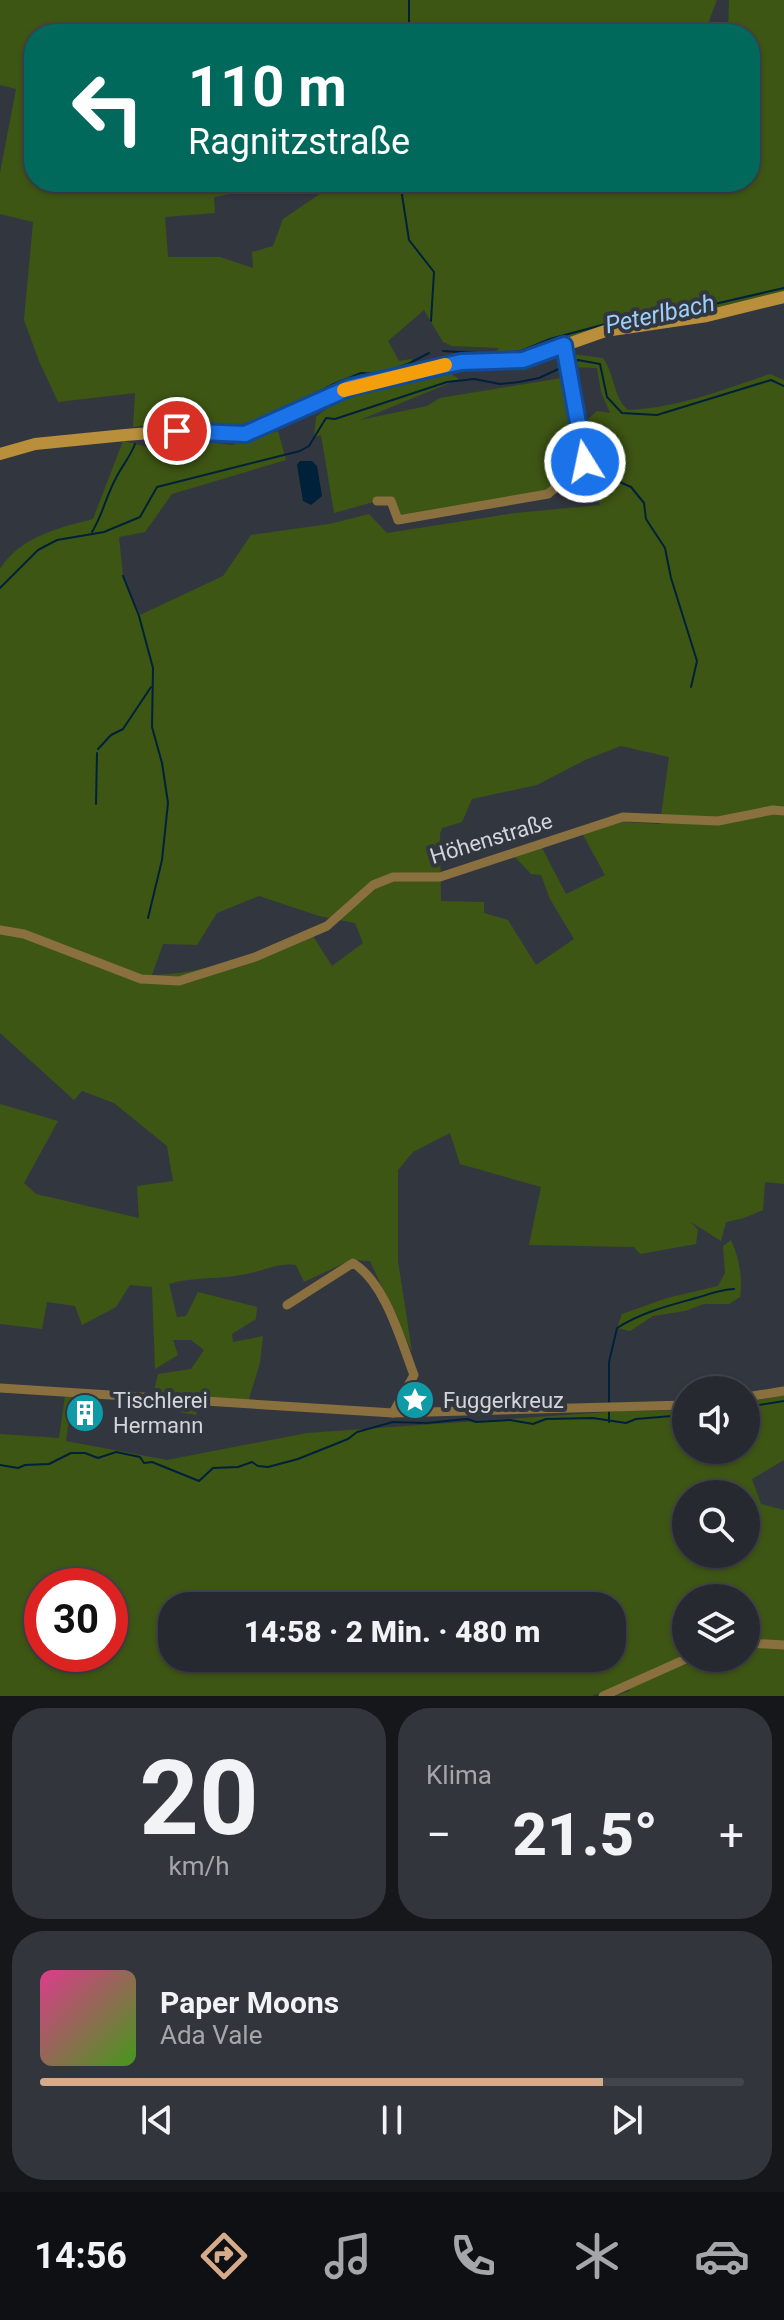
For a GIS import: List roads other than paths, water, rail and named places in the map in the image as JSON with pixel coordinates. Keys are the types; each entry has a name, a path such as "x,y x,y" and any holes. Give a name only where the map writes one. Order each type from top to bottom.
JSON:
{"main road":[{"path":"0,454 35,444 125,435 177,431 245,434 351,387 461,362 523,360 605,331 707,316 784,297"}],"street":[{"path":"377,501 391,501 398,520 548,494 585,462 564,345"},
{"name":"Höhenstraße","path":"0,930 24,934 141,979 179,981 255,957 327,926 373,885 393,877 440,877 623,817 718,821 773,810 784,811"},
{"path":"287,1305 353,1263 365,1270 378,1289 414,1375 393,1413"},
{"path":"0,1388 393,1413 672,1405"},
{"path":"760,1395 784,1391"},
{"path":"760,1644 784,1645"},
{"path":"603,1696 628,1692 672,1667"}],"water":[{"path":"300,461 312,461 317,466 322,496 311,505 303,501 297,465"}],"waterway":[{"path":"409,0 409,24"},
{"path":"402,192 409,240 434,272 431,321"},
{"name":"Peterlbach","path":"443,351 497,354 521,351 550,339 617,321 671,314 784,288"},
{"name":"Peterlbach","path":"280,412 361,373 378,374 429,353"},
{"path":"571,363 578,360 600,364 607,397 622,413 657,415 771,380 784,386"},
{"path":"0,588 38,550 57,540 104,532 140,517 157,487 300,451 309,446 326,418 335,419 447,382 474,379 500,384 519,382 539,378 565,366"},
{"name":"Peterlbach","path":"208,426 229,428"},
{"name":"Peterlbach","path":"92,532 135,444"},
{"path":"606,476 631,487 644,503 646,519 665,548 671,578 697,661 691,687"},
{"path":"123,576 139,616 153,668 152,727 168,803 162,860 148,918"},
{"path":"98,749 111,735 123,729 151,687"},
{"path":"96,804 97,753"},
{"path":"609,1402 609,1362 617,1328 655,1310 734,1289"},
{"path":"760,1405 784,1401"},
{"path":"609,1412 609,1422"},
{"path":"0,1465 18,1468 49,1464 71,1453 85,1453 98,1458 116,1452 140,1457 144,1463 152,1462 199,1481 213,1468 238,1467 252,1462 268,1467 298,1459 348,1439 357,1432 393,1422 467,1419 533,1424 546,1419 593,1418 626,1423 636,1419 672,1416"}],"place":[{"name":"Fuggerkreuz","path":"415,1400"},
{"name":"Tischlerei Hermann","path":"85,1413"}]}
